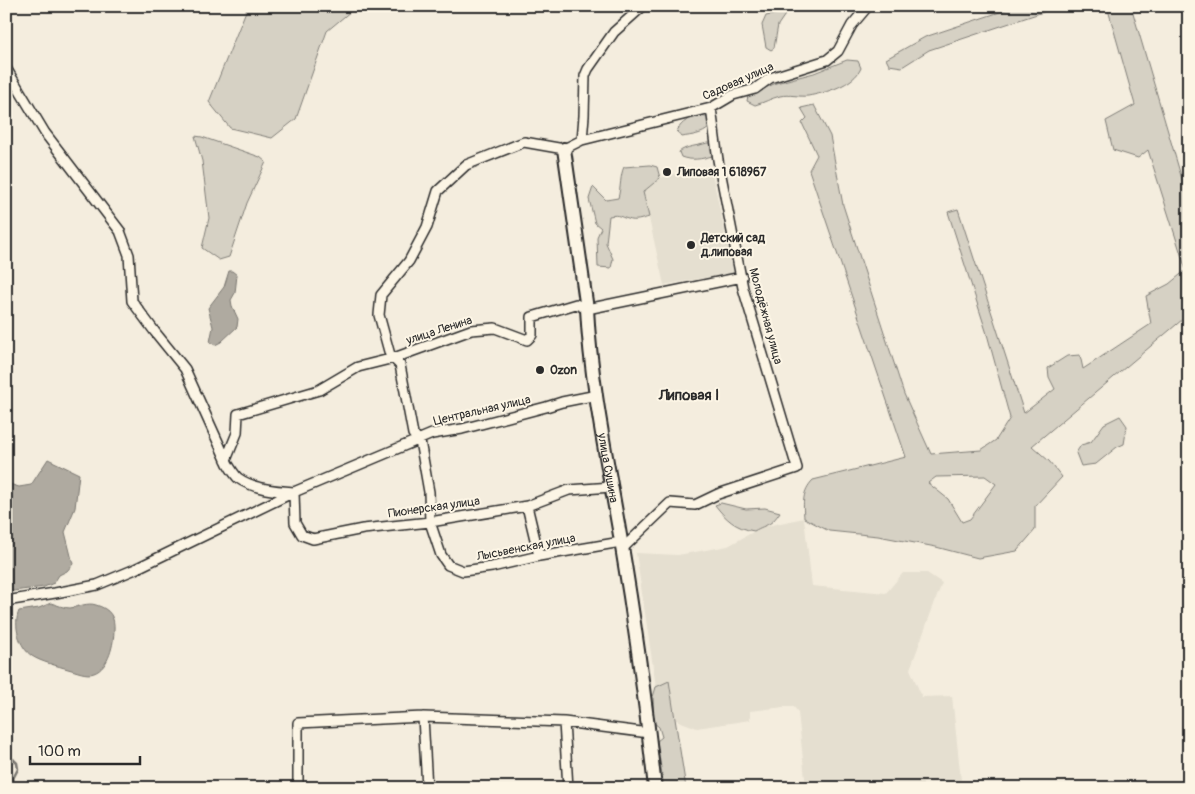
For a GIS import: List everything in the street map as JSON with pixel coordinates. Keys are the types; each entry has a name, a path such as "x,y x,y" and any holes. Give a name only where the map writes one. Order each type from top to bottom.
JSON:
{"street":[{"path":"582,140 585,76 588,69 614,32 642,6"},
{"name":"Садовая улица","path":"564,149 582,140 711,108 733,95 755,89 770,78 827,60 838,51 852,25 868,6"},
{"name":"Центральная улица","path":"6,68 45,133 120,231 129,256 132,301 185,369 226,460 238,477 254,486 276,491 294,492"},
{"name":"Молодёжная улица","path":"622,545 670,503 695,505 718,494 797,468 743,288 718,160 711,108"},
{"path":"430,522 429,492 420,441 413,434 400,365 390,355 379,315 381,295 409,262 427,227 438,191 466,165 524,142 564,149"},
{"name":"улица Сушина","path":"564,149 587,309 596,394 622,545 655,788"},
{"name":"улица Ленина","path":"226,460 236,433 238,414 319,390 358,367 394,358 471,330 495,328 527,340 532,334 532,317 576,304 587,309 742,277"},
{"name":"Центральная улица","path":"6,601 55,594 97,585 193,542 294,492 420,441 432,434 462,429 596,394"},
{"name":"Пионерская улица","path":"294,492 295,523 302,535 313,539 364,529 430,522 527,506 570,490 612,487"},
{"path":"527,506 539,556"},
{"name":"Лысьвенская улица","path":"430,522 441,555 448,565 463,571 492,567 539,556 622,545"},
{"path":"298,788 298,723 424,717 564,722 649,733"},
{"path":"424,717 427,788"},
{"path":"564,722 568,788"}],"shaded area":[{"path":"248,6 357,6 327,31 296,119 272,138 230,128 209,102"},
{"path":"783,6 791,6 778,25 774,48 771,50 766,47 762,25 766,16 783,10"},
{"path":"1018,6 1061,6 929,50 902,67 889,65 886,59 925,37"},
{"path":"1107,6 1131,6 1189,203 1189,314 1032,446 1049,461 1062,477 1035,506 1035,530 1017,551 978,558 936,547 878,536 829,531 804,518 805,493 813,480 906,457 809,170 817,155 802,123 807,118 801,108 814,105 830,136 843,205 904,394 931,454 981,450 996,440 1010,418 987,334 948,212 958,209 1024,413 1055,389 1049,377 1048,368 1067,356 1080,355 1083,369 1151,324 1146,296 1169,284 1186,270 1148,150 1138,158 1113,150 1106,121 1135,105","holes":["985,476 996,484 970,519 962,522 948,499 928,483 936,477"]},
{"path":"847,60 858,61 861,68 846,84 808,96 780,96 755,105 747,101 748,96 776,83 814,73"},
{"path":"699,116 706,117 709,120 710,127 700,133 682,137 677,131 681,125 689,119"},
{"path":"195,136 260,157 266,162 247,203 229,257 219,260 202,248 209,218 202,161"},
{"path":"711,143 714,152 712,156 696,159 681,157 679,152 682,150"},
{"path":"650,165 657,167 660,178 643,192 649,217 633,220 609,216 606,243 613,259 611,268 598,267 597,237 601,228 595,223 589,199 593,187 606,200 618,198 624,167"},
{"name":"Детский сад д.липовая","path":"698,168 711,169 734,273 664,285 643,192 660,178"},
{"path":"229,271 237,275 235,293 231,300 238,319 237,327 215,345 210,342 213,327 208,308 224,287"},
{"path":"1120,416 1127,426 1124,444 1117,447 1096,464 1081,466 1076,453 1081,445 1091,442 1104,424"},
{"path":"48,459 79,474 75,508 65,532 73,564 67,571 59,575 54,583 44,587 6,592 6,483 19,487 31,485"},
{"path":"721,503 746,509 765,508 780,512 771,522 754,531 741,528 727,519 715,505"},
{"path":"804,518 812,586 886,593 903,573 927,573 942,583 910,669 922,697 952,696 961,780 923,783 923,788 806,788 798,712 793,706 750,711 750,720 697,728 676,720 669,682 656,687 636,553 678,555 728,546 762,527"},
{"path":"51,603 70,608 93,604 111,614 114,625 113,641 107,661 99,670 91,674 85,674 40,660 27,652 18,635 17,617 19,611 39,608"},
{"path":"669,681 686,788 664,788 657,741 662,737 659,727 654,723 653,697 656,687"}],"waterway":[{"path":"6,731 11,735 11,740 6,743"},
{"path":"6,761 13,759 17,763 18,769 8,788"}],"place":[{"name":"Липовая 1 618967","path":"667,172"},
{"name":"Детский сад д.липовая","path":"691,245"},
{"name":"Ozon","path":"540,370"}],"district":[{"name":"Липовая I","path":"689,395"}]}
